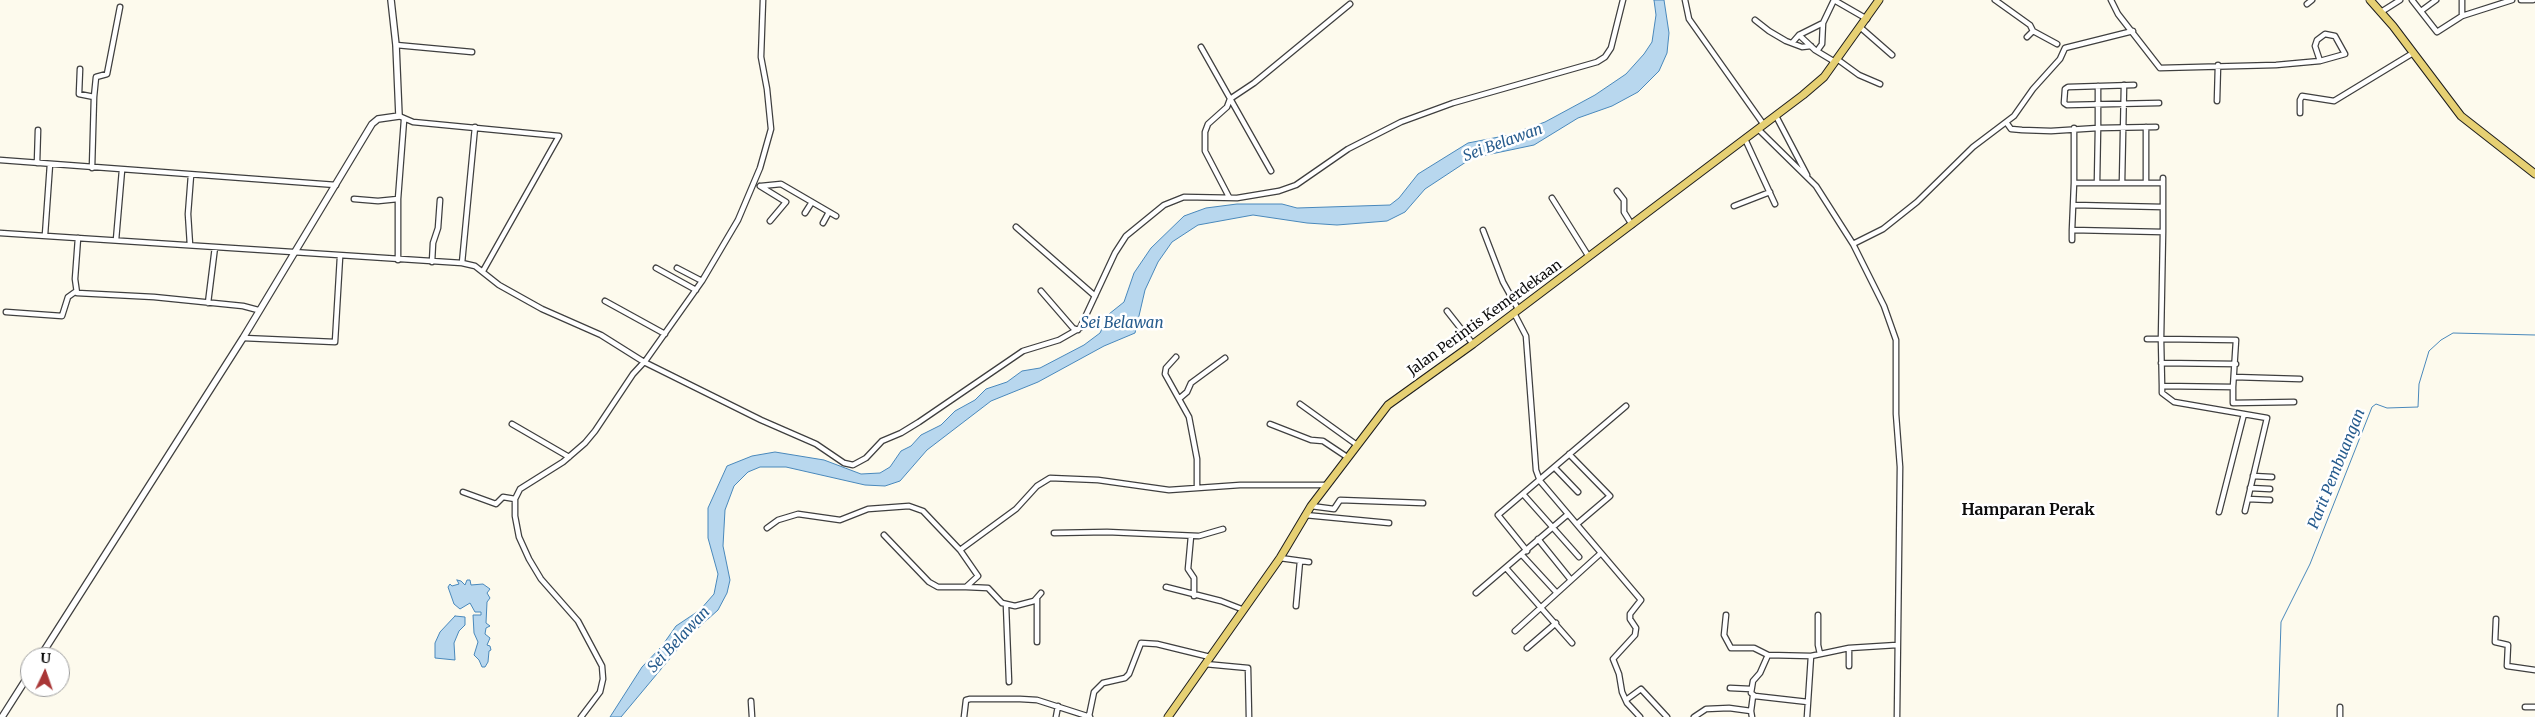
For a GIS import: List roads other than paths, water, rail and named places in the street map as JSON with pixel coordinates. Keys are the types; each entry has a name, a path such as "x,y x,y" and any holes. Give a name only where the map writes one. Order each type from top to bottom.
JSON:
{"main road":[{"name":"Jalan Perintis Kemerdekaan","path":"1168,717 1280,558 1311,506 1392,401 1473,344 1632,225 1699,172 1776,116 1824,77 1879,0"},
{"path":"2370,0 2393,26 2461,116 2534,172"}],"street":[{"path":"391,0 396,45 399,116"},
{"path":"581,717 600,692 603,679 602,666 578,622 540,579 529,559 519,537 515,500 520,489 569,458 595,431 633,374 665,334 696,290 738,220 754,182 771,129 761,58 763,0"},
{"path":"0,233 475,266 485,276 499,285 542,309 601,335 644,362 762,420 816,444 844,463 853,465 866,458 882,440 901,433 919,422 1023,351 1059,340 1078,330 1084,322 1115,253 1126,236 1164,205 1184,197 1229,197 1271,193 1296,185 1355,145 1426,112 1597,62 1605,57 1611,48 1623,0"},
{"path":"1685,0 1689,19 1761,127 1808,176"},
{"path":"1817,51 1822,44 1823,23 1834,0 1867,19"},
{"path":"1995,0 2030,25 2033,31 2057,44"},
{"path":"2111,0 2118,14 2160,68 2276,65 2320,61 2345,54 2335,36 2325,34 2317,40 2315,46 2320,61"},
{"path":"2307,1 2312,0"},
{"path":"2381,12 2400,0"},
{"path":"2412,0 2437,32 2462,16 2492,3 2512,0"},
{"path":"2421,12 2436,0"},
{"path":"2462,0 2462,16"},
{"path":"2521,0 2533,0"},
{"path":"1229,197 1205,151 1206,128 1214,116 1227,107 1230,99 1254,83 1350,4"},
{"path":"92,168 96,77 107,74 120,7"},
{"path":"1755,20 1769,32 1792,43 1802,47 1811,46"},
{"path":"1792,43 1799,35 1823,23"},
{"path":"1860,27 1892,55"},
{"path":"2027,37 2033,31"},
{"path":"1853,244 1883,229 1911,207 1973,147 2014,116 2033,89 2052,69 2065,48 2071,44 2100,41 2133,31"},
{"path":"1799,35 1817,51 1836,60 1859,75 1880,84"},
{"path":"396,45 472,52"},
{"path":"1201,47 1271,171"},
{"path":"2300,114 2300,100 2302,96 2334,101 2413,53"},
{"path":"2217,101 2218,65"},
{"path":"80,69 78,92 94,98"},
{"path":"2122,183 2124,85"},
{"path":"2134,85 2068,87 2065,89 2064,103 2067,105 2159,103"},
{"path":"2097,183 2098,86"},
{"path":"46,647 242,338 375,120 399,116 404,120 559,136 483,272"},
{"path":"1776,116 1808,176 1853,244 1884,306 1897,347 1896,414 1900,497 1897,717"},
{"path":"398,260 398,199 404,120"},
{"path":"2006,122 2012,128 2051,131 2074,128 2156,127"},
{"path":"462,264 475,127"},
{"path":"2146,127 2146,183"},
{"path":"2072,240 2074,128"},
{"path":"37,163 38,130"},
{"path":"1746,139 1776,204"},
{"path":"0,160 336,185"},
{"path":"45,235 50,164"},
{"path":"116,240 122,170"},
{"path":"190,246 188,214 191,175"},
{"path":"2074,183 2146,183 2163,180 2162,392 2174,402 2267,418 2245,511"},
{"path":"754,182 786,202 770,221"},
{"path":"761,186 781,184 836,216"},
{"path":"1617,191 1624,200 1624,212 1632,225"},
{"path":"1734,206 1770,192"},
{"path":"1552,198 1589,257"},
{"path":"354,199 378,201 398,199"},
{"path":"432,262 433,243 438,228 440,200"},
{"path":"805,213 812,202"},
{"path":"2074,205 2163,206"},
{"path":"823,223 829,212"},
{"path":"1016,227 1095,296"},
{"path":"1483,230 1526,336 1536,470 1540,481 1641,600 1630,614 1630,619 1636,628 1635,635 1614,659 1626,700 1640,717"},
{"path":"2072,230 2163,232"},
{"path":"76,292 78,238"},
{"path":"208,303 215,247"},
{"path":"242,338 335,342 340,257"},
{"path":"656,268 696,290"},
{"path":"677,268 702,281"},
{"path":"1040,291 1073,328 1078,330"},
{"path":"76,292 80,294 154,297 243,306 258,310"},
{"path":"6,312 62,316 65,313 68,297 76,292"},
{"path":"605,302 665,334"},
{"path":"1447,312 1473,344"},
{"path":"2147,339 2236,340 2233,403 2230,411"},
{"path":"1176,357 1166,368 1165,374 1189,417 1194,437 1197,488"},
{"path":"1180,398 1191,383 1225,358"},
{"path":"2161,363 2236,364"},
{"path":"2234,377 2300,379"},
{"path":"2162,386 2233,387"},
{"path":"2233,403 2294,402"},
{"path":"1300,404 1357,445"},
{"path":"1526,551 1498,517 1500,513 1556,468 1569,454 1626,406"},
{"path":"2219,512 2244,414"},
{"path":"512,424 569,458"},
{"path":"1270,424 1311,440 1323,440 1347,457"},
{"path":"1569,454 1610,496 1577,524"},
{"path":"1556,468 1578,492"},
{"path":"2254,476 2272,476"},
{"path":"960,550 1016,510 1037,486 1050,478 1098,480 1169,490 1240,485 1328,485"},
{"path":"2250,488 2270,489"},
{"path":"463,492 496,504 503,497 515,500"},
{"path":"1524,494 1579,557"},
{"path":"2248,499 2270,500"},
{"path":"1311,506 1334,509 1340,500 1423,503"},
{"path":"767,528 778,520 798,514 840,520 868,509 909,506 923,511 960,550 978,575 966,587"},
{"path":"1305,515 1338,520 1389,523"},
{"path":"1476,593 1567,515"},
{"path":"1054,533 1107,532 1192,536 1207,535 1223,529"},
{"path":"884,535 933,584 943,587 988,588 1006,605 1022,606 1037,600"},
{"path":"1192,536 1188,569 1194,578 1194,596"},
{"path":"1538,539 1571,580"},
{"path":"1515,631 1601,553"},
{"path":"1522,555 1556,592"},
{"path":"1280,558 1308,562"},
{"path":"1296,606 1300,561"},
{"path":"1506,568 1572,643"},
{"path":"1166,587 1194,596 1221,601 1244,610"},
{"path":"1037,642 1037,600 1041,593"},
{"path":"1006,605 1009,682"},
{"path":"1726,615 1724,635 1731,648 1754,648 1768,655 1811,656 1849,648 1897,645"},
{"path":"1818,615 1818,645 1820,654"},
{"path":"2496,619 2495,642 2508,645 2507,666 2535,670"},
{"path":"1527,648 1556,623"},
{"path":"964,717 966,700 970,699 1032,699 1087,716 1094,692 1103,683 1125,678 1129,674 1140,642 1157,644 1210,657"},
{"path":"1849,648 1849,666"},
{"path":"1694,717 1706,709 1729,708 1752,714 1753,696 1751,689 1768,655"},
{"path":"1807,717 1811,656"},
{"path":"1204,664 1248,668 1249,717"},
{"path":"1730,688 1751,689"},
{"path":"2,717 20,689"},
{"path":"1626,700 1636,691 1641,690 1667,717"},
{"path":"1753,696 1808,702"},
{"path":"751,701 752,717"},
{"path":"1056,717 1058,706"},
{"path":"2340,707 2340,717"},
{"path":"2525,707 2535,707"}],"water":[{"name":"Sei Belawan","path":"1654,0 1664,0 1669,33 1667,53 1659,71 1638,92 1612,106 1578,118 1534,145 1472,158 1425,189 1405,212 1387,221 1337,225 1307,223 1253,215 1198,225 1172,242 1158,262 1145,290 1135,333 1104,346 1038,382 991,401 927,450 900,481 885,486 865,485 786,467 760,467 748,472 734,486 725,510 723,546 730,580 727,593 718,610 687,638 621,717 610,717 642,667 662,646 676,626 700,610 714,594 718,574 708,538 708,508 727,466 752,456 775,452 824,460 861,474 880,473 890,467 901,451 911,446 921,435 941,425 955,411 975,400 986,389 1007,382 1022,371 1040,368 1084,345 1100,333 1109,314 1124,302 1134,273 1151,248 1184,216 1206,208 1237,204 1282,204 1297,208 1390,205 1399,198 1418,174 1468,143 1509,135 1545,122 1595,95 1626,74 1652,42 1656,15"},
{"path":"457,580 465,585 467,580 470,580 471,585 483,584 490,589 487,593 490,598 487,602 486,623 490,626 486,628 485,634 490,638 487,645 490,646 491,650 489,651 488,662 485,667 482,667 474,655 478,642 474,633 473,615 481,615 481,612 475,612 470,603 460,609 454,604 448,587 450,584 452,586 459,584"},
{"path":"455,616 465,617 465,625 459,631 454,643 455,660 435,658 435,643 440,632"}],"waterway":[{"name":"Parit Pembuangan","path":"2278,717 2281,622 2310,564 2372,407 2376,404 2387,408 2418,407 2419,384 2429,351 2441,340 2453,333 2535,335"}],"district":[{"name":"Hamparan Perak","path":"2028,510"}]}
